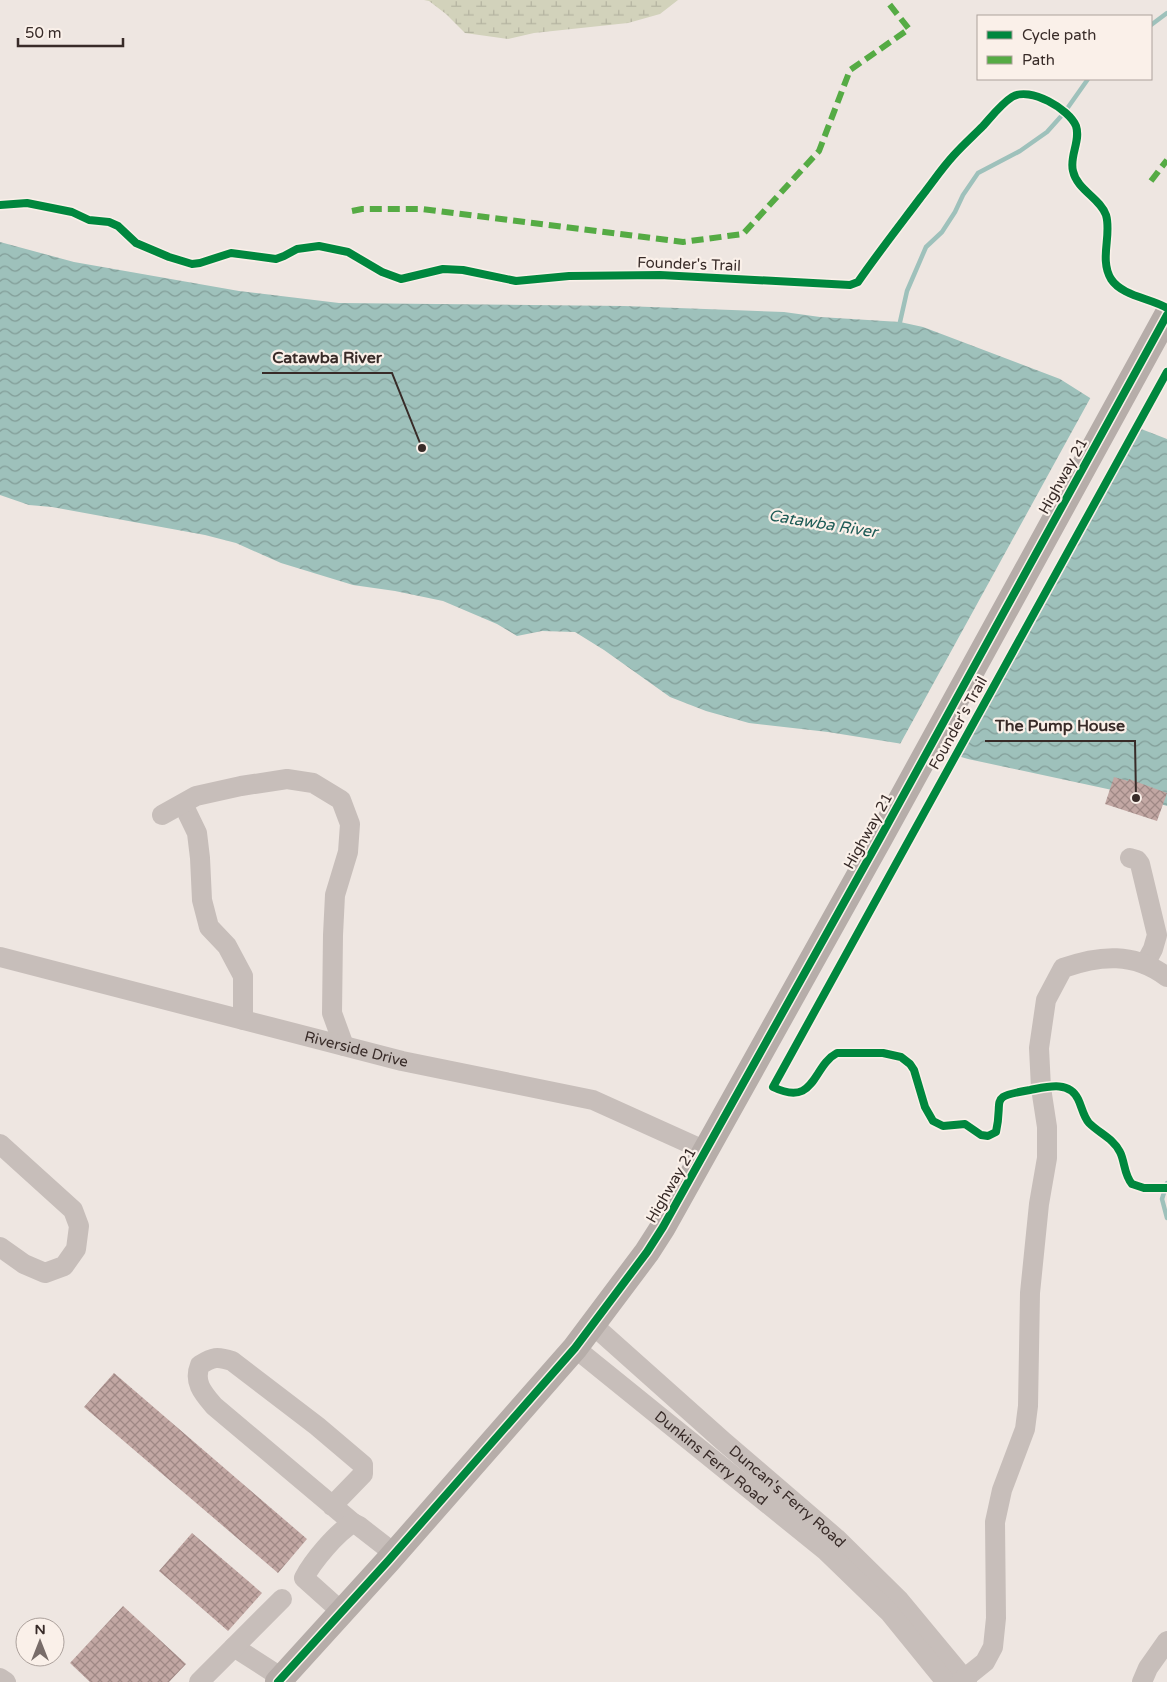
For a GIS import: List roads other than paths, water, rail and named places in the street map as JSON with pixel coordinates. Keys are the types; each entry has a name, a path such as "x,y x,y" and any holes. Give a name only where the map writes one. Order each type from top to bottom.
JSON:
{"main road":[{"name":"Highway 21","path":"280,1680 395,1554 575,1348 663,1228 1167,316"}],"street":[{"path":"162,816 196,796 287,779 313,784 341,800 350,824 348,852 335,895 332,1013 344,1046"},
{"path":"183,804 197,833 202,900 209,927 227,946 243,976 243,1020"},
{"path":"1130,858 1137,860 1140,864 1156,927 1155,943 1145,964"},
{"name":"Riverside Drive","path":"0,957 402,1061 593,1100 706,1152"},
{"path":"959,1681 985,1662 993,1646 996,1618 995,1522 1002,1490 1025,1429 1028,1406 1030,1293 1039,1204 1047,1158 1047,1127 1041,1088 1039,1048 1046,1000 1063,968 1087,960 1115,958 1145,964 1167,977"},
{"path":"0,1144 73,1210 79,1226 76,1249 64,1266 45,1273 24,1264 0,1248"},
{"name":"Duncan's Ferry Road","path":"593,1325 716,1435 836,1538 899,1600 959,1681"},
{"name":"Dunkins Ferry Road","path":"575,1348 826,1551 959,1681"},
{"path":"332,1506 363,1474 363,1465 317,1426 232,1361 219,1357 210,1358 200,1365 196,1374 201,1391 214,1406 353,1524 359,1526 395,1554"},
{"path":"342,1612 304,1578 310,1567 345,1528 353,1524"},
{"path":"199,1682 282,1598"},
{"path":"1142,1682 1148,1668 1167,1641"},
{"path":"234,1646 280,1680"},
{"path":"0,1678 6,1682"}],"water":[{"path":"0,242 74,262 239,291 339,303 624,306 784,312 820,317 900,322 923,327 1060,379 1136,427 1167,439 1167,806 1126,793 968,759 934,749 828,732 749,723 706,711 670,697 604,650 575,632 542,631 517,636 497,624 443,601 353,585 281,563 236,543 205,535 52,507 29,505 0,495"}],"waterway":[{"path":"1152,24 1167,13"},
{"path":"900,322 907,291 926,247 942,232 978,173 1020,151 1047,132 1064,113 1087,80"},
{"path":"1167,1183 1162,1199 1167,1218"}],"place":[{"name":"Catawba River","path":"422,448"},
{"name":"The Pump House","path":"1136,798"}]}
